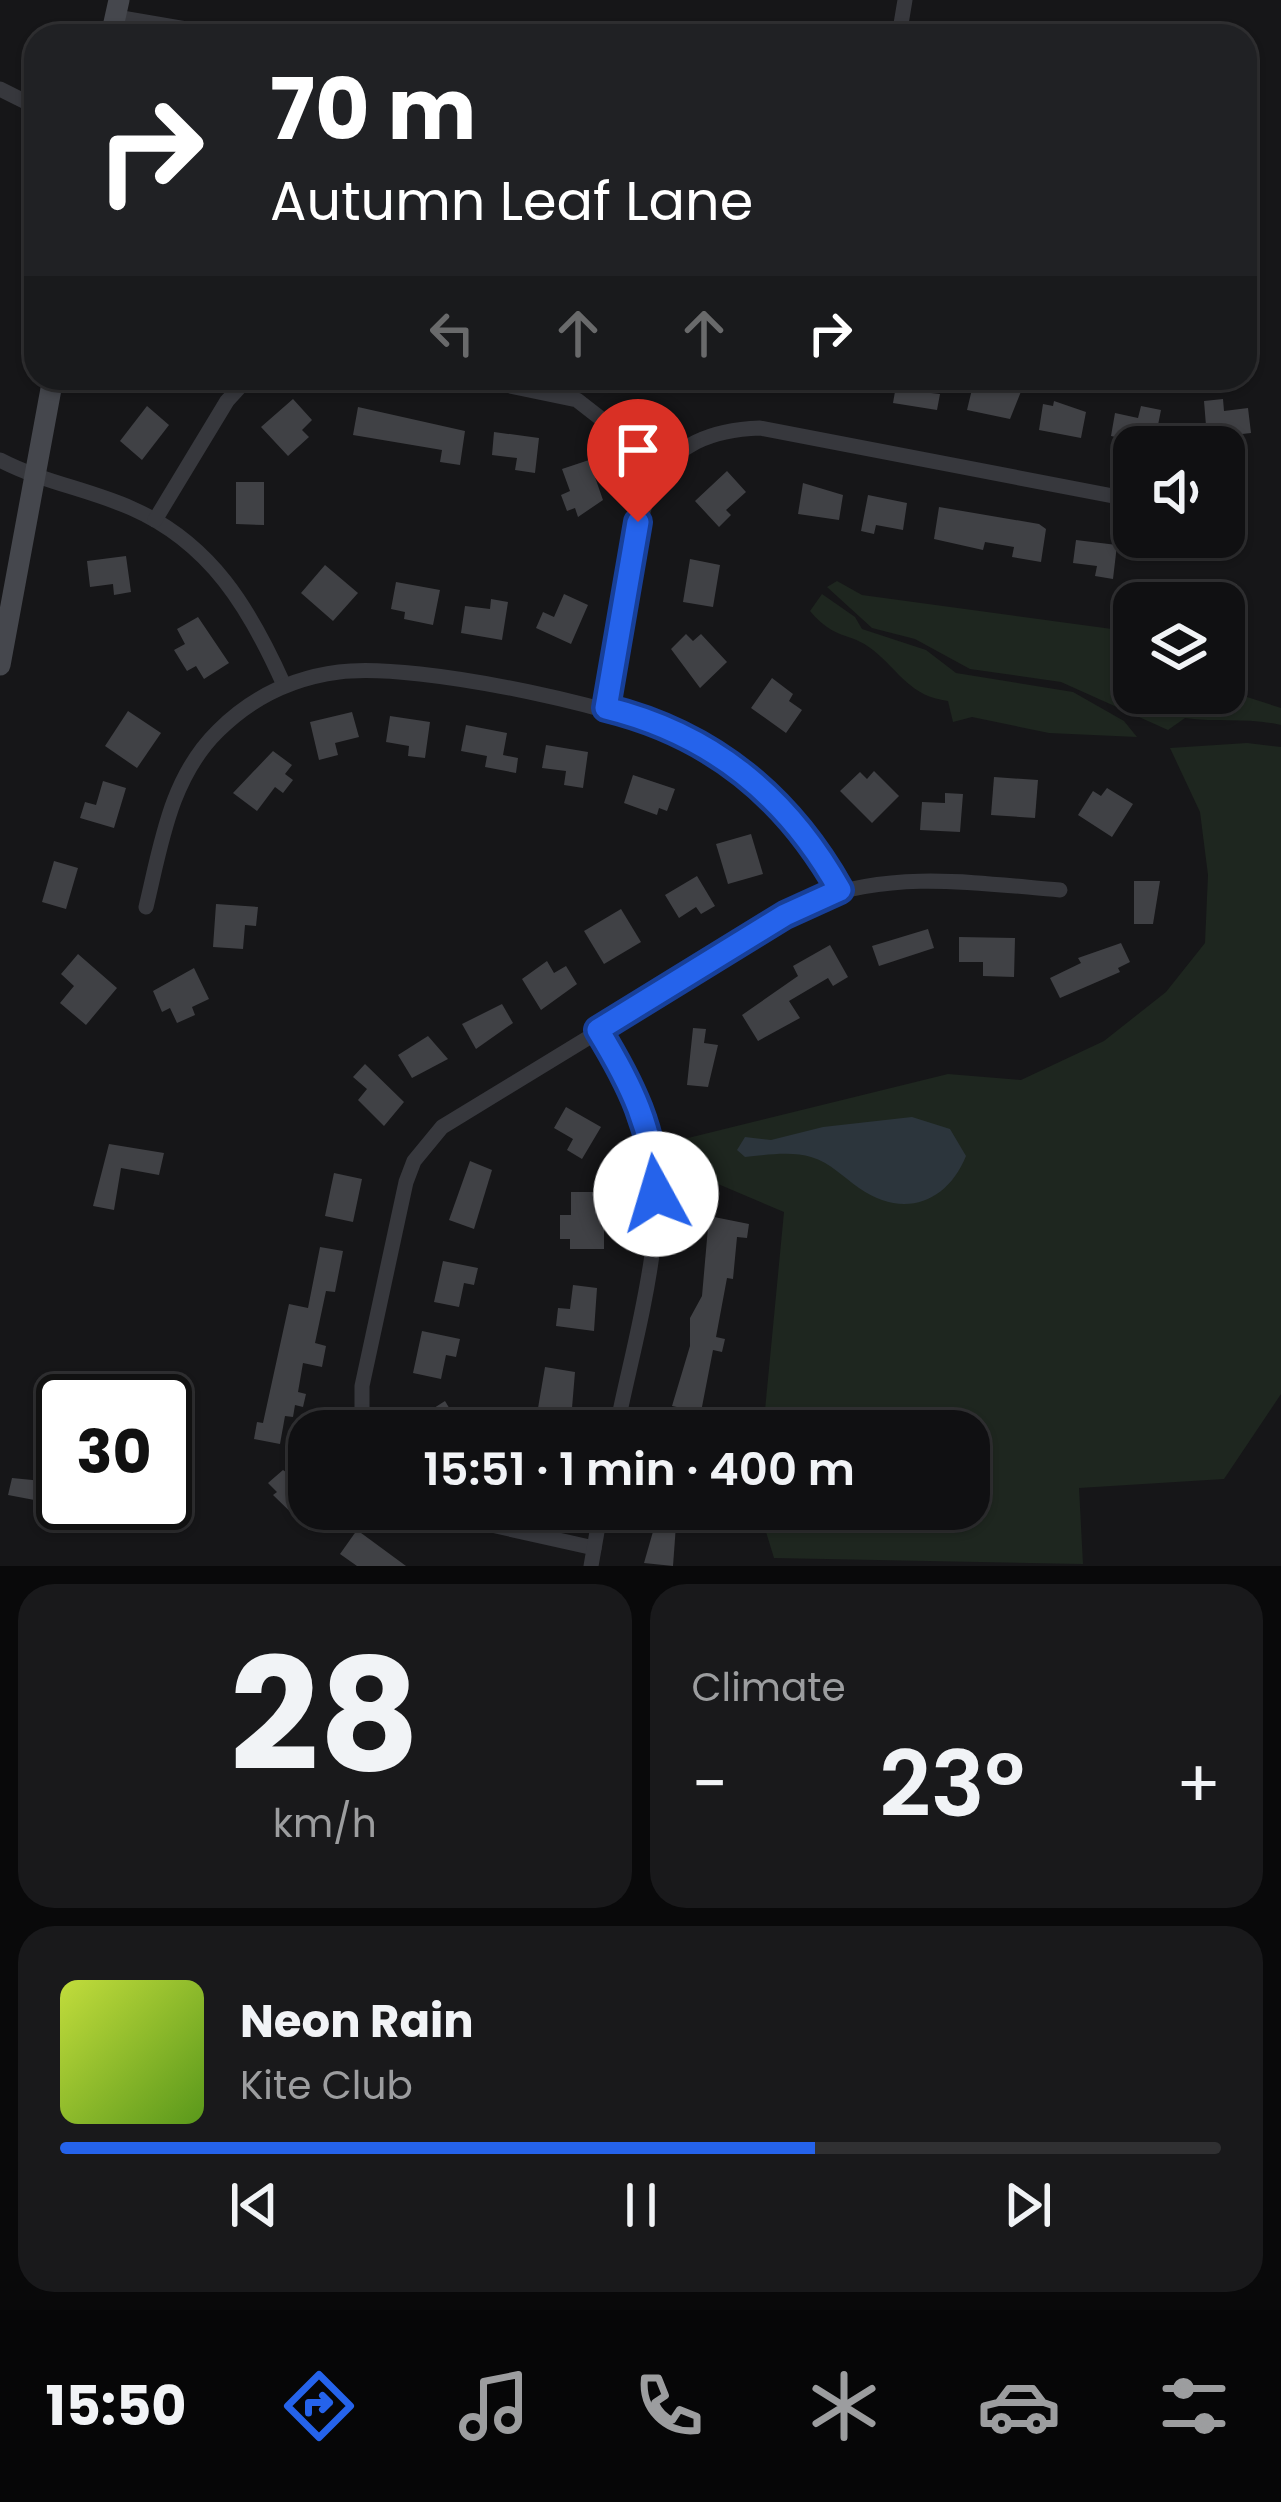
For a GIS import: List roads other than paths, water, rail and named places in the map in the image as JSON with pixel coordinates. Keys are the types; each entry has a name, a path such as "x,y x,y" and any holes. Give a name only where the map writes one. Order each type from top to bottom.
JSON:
{"main road":[{"path":"0,665 51,390"}],"street":[{"path":"115,18 152,24"},
{"path":"155,520 237,390"},
{"path":"530,390 578,400 663,467"},
{"path":"606,708 638,522 663,467 707,436 760,428 1113,496"},
{"path":"0,460 38,480 127,506 155,520 214,565 238,593 284,686"},
{"path":"146,907 172,802 198,753 243,710 284,686 335,672 385,670 606,708 676,730 749,775 797,823 840,890"},
{"path":"362,1410 362,1386 414,1161 442,1127 785,915 840,890 908,879 1060,890"},
{"path":"598,1030 640,1103 652,1144 656,1194 620,1410"},
{"path":"514,1530 594,1548"},
{"path":"591,1566 597,1530"}]}
